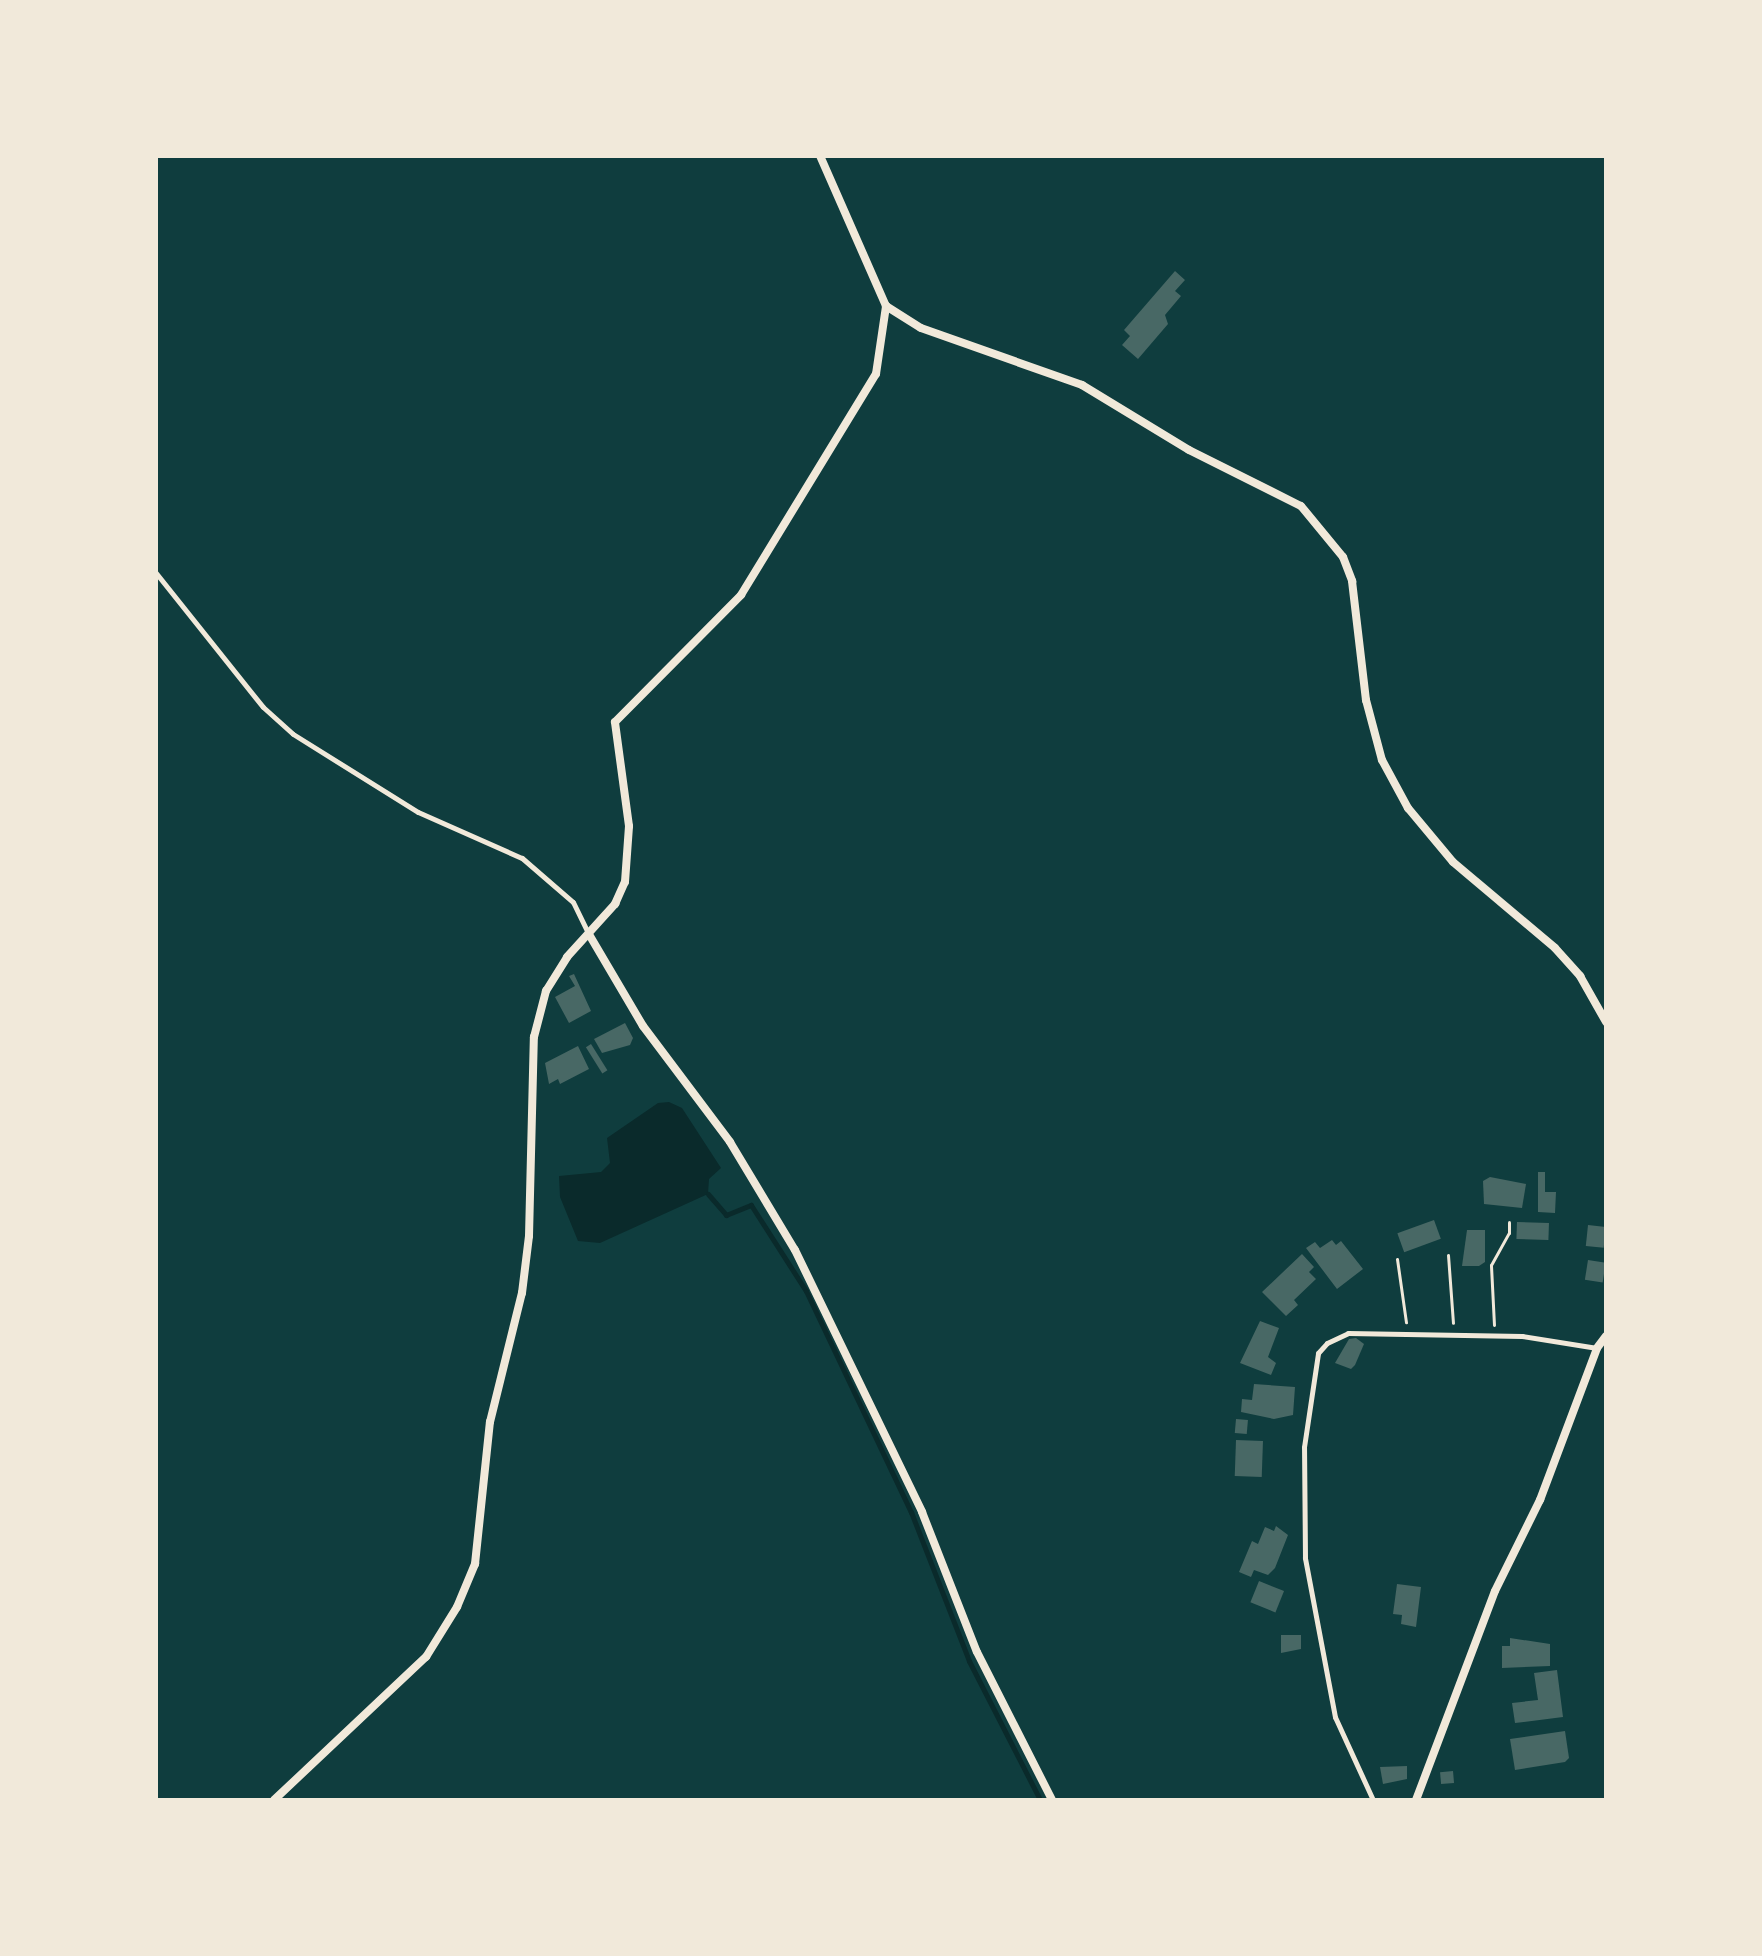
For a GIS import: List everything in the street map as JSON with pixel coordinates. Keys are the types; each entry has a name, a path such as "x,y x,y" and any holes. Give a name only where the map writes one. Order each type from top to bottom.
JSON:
{"street":[{"path":"274,1800 426,1657 457,1607 475,1564 490,1422 527,1251 534,1037 546,991 567,957 590,936 615,904 629,855 615,722 693,647 767,558 876,374 886,306 820,156"},
{"path":"886,306 921,328 1082,385 1189,450 1301,506 1343,557 1352,581 1366,700 1382,760 1408,808 1453,862 1555,948 1580,976 1606,1022"},
{"path":"590,936 643,1026 730,1142 795,1250 857,1371 887,1445 922,1512 977,1652 1052,1800"},
{"path":"1416,1800 1495,1591 1540,1500 1597,1348 1606,1336"}],"lane":[{"path":"156,573 263,707 293,734 418,812 522,858 573,902 590,936"},
{"path":"1373,1800 1335,1717 1305,1558 1304,1447 1318,1353 1327,1343 1348,1333 1495,1335 1597,1348"}],"path":[{"path":"1495,1335 1491,1265 1509,1233 1509,1222"},
{"path":"1448,1255 1453,1336"},
{"path":"1397,1259 1408,1336"}],"water":[{"path":"669,1102 682,1108 721,1168 709,1179 708,1194 600,1243 578,1241 560,1197 559,1176 601,1172 610,1163 607,1138 658,1103"}],"building":[{"path":"1175,271 1185,280 1175,291 1181,296 1165,315 1168,324 1138,359 1122,345 1130,336 1124,330"},
{"path":"574,974 591,1011 569,1023 555,997 575,986 569,976"},
{"path":"625,1023 633,1038 630,1045 602,1053 594,1039"},
{"path":"591,1044 607,1070 602,1073 586,1047"},
{"path":"578,1046 589,1069 560,1084 558,1079 549,1084 545,1063"},
{"path":"1538,1172 1545,1172 1545,1192 1556,1192 1555,1213 1538,1212"},
{"path":"1490,1177 1526,1184 1522,1208 1484,1204 1483,1181"},
{"path":"1434,1220 1441,1239 1404,1252 1397,1233"},
{"path":"1517,1222 1549,1223 1548,1240 1516,1239"},
{"path":"1588,1225 1606,1227 1604,1248 1586,1246"},
{"path":"1467,1230 1485,1230 1485,1262 1479,1266 1462,1266"},
{"path":"1332,1240 1336,1245 1341,1241 1363,1269 1337,1289 1306,1248 1315,1242 1320,1248"},
{"path":"1302,1254 1314,1267 1309,1272 1316,1279 1294,1300 1298,1305 1286,1316 1262,1292"},
{"path":"1588,1260 1606,1263 1603,1283 1585,1280"},
{"path":"1260,1321 1279,1328 1268,1357 1276,1363 1271,1375 1240,1363"},
{"path":"1356,1338 1364,1344 1355,1365 1351,1369 1335,1363 1349,1339"},
{"path":"1254,1384 1295,1387 1293,1415 1274,1419 1241,1412 1242,1399 1252,1400"},
{"path":"1236,1419 1248,1420 1247,1434 1235,1433"},
{"path":"1236,1440 1263,1441 1262,1477 1235,1476"},
{"path":"1276,1526 1288,1535 1275,1568 1268,1575 1254,1570 1251,1577 1239,1572 1252,1541 1258,1544 1265,1527 1274,1531"},
{"path":"1259,1581 1284,1591 1275,1612 1250,1602"},
{"path":"1397,1584 1421,1587 1416,1627 1401,1624 1402,1615 1393,1614"},
{"path":"1281,1635 1301,1635 1301,1649 1281,1653"},
{"path":"1510,1638 1550,1644 1550,1666 1502,1668 1502,1646 1510,1646"},
{"path":"1557,1670 1563,1717 1515,1723 1512,1703 1538,1700 1534,1673"},
{"path":"1565,1731 1569,1758 1565,1762 1515,1770 1510,1739"},
{"path":"1407,1766 1407,1779 1383,1784 1380,1767"},
{"path":"1453,1771 1454,1783 1441,1784 1440,1772"}],"waterway":[{"path":"708,1194 726,1215 751,1205 806,1291 911,1512 969,1661 1040,1800"}]}
